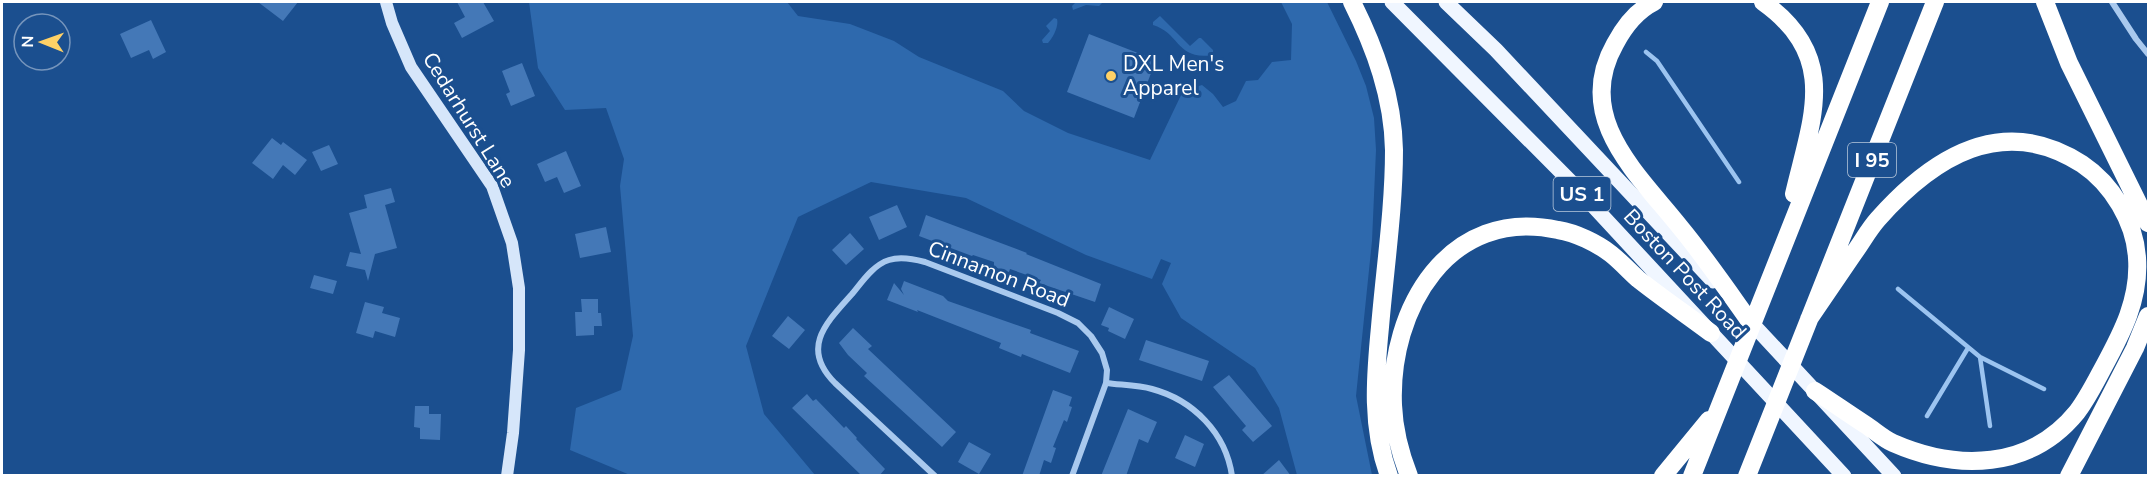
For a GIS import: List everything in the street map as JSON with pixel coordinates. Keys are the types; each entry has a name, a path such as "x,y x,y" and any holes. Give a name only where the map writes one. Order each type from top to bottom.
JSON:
{"highway":[{"path":"1352,2 1370,40 1385,88 1394,148 1375,409 1378,436 1389,476"},
{"path":"1654,2 1625,26 1610,53 1602,82 1606,124 1622,156 1681,228 1748,319"},
{"path":"1763,2 1795,30 1809,55 1815,85 1812,117 1780,254"},
{"name":"I 95","path":"1692,476 1881,2"},
{"name":"I 95","path":"1747,476 1935,2"},
{"path":"2045,2 2069,63 2148,223"},
{"path":"1809,319 1877,220 1919,178 1941,163 1989,144 2009,142 2042,146 2073,158 2091,170 2103,181 2119,203 2127,220 2137,256 2133,304 2121,334 2096,383 2077,412 2057,432 2037,446 1996,460 1963,462 1935,458 1892,442 1815,391"},
{"path":"1409,476 1400,452 1393,405 1395,362 1406,317 1423,285 1445,259 1461,246 1478,237 1517,226 1540,226 1561,230 1593,243 1612,255 1637,278 1711,333"},
{"path":"2069,476 2135,348 2148,316"},
{"path":"1663,476 1720,407"}],"main road":[{"name":"Boston Post Road","path":"1392,2 1571,182 1844,476"},
{"name":"Boston Post Road","path":"1446,2 1496,50 1894,476"}],"street":[{"name":"Cedarhurst Lane","path":"386,2 411,67 492,186 512,243 519,288 519,350 513,434 507,476"},
{"path":"2112,2 2148,54"},
{"name":"Cinnamon Road","path":"936,476 835,383 824,371 819,360 819,342 827,323 865,278 883,263 903,258 925,262 1070,318 1085,329 1097,344 1106,365 1106,383 1072,476"},
{"path":"1106,383 1155,390 1178,399 1192,408 1210,424 1217,435 1225,450 1232,476"}],"shaded area":[{"path":"529,2 787,2 798,16 850,24 894,41 919,57 1003,91 1024,111 1068,133 1150,160 1183,91 1202,85 1223,107 1236,101 1246,81 1258,80 1272,62 1291,60 1292,24 1281,2 1327,2 1356,61 1366,86 1374,118 1376,150 1372,241 1356,396 1372,475 1297,475 1279,408 1255,368 1181,318 1162,284 1171,263 1161,259 1152,279 1086,255 966,198 871,182 798,217 746,346 764,414 815,475 630,475 570,450 576,408 621,390 633,336 620,186 624,159 606,108 565,110 538,68"},
{"path":"1076,2 1102,3 1099,6 1086,5 1073,10 1072,6"},
{"path":"1160,16 1190,46 1201,38 1213,50 1213,55 1201,56 1185,50 1169,34 1153,25 1153,22"},
{"path":"1054,18 1057,19 1055,32 1048,43 1043,43 1042,40 1050,31 1046,26"}],"building":[{"path":"258,2 298,2 283,21"},
{"path":"457,2 483,2 494,21 462,38 454,23 465,17"},
{"path":"151,20 166,52 153,59 149,50 131,58 120,34"},
{"name":"DXL Men's Apparel","path":"1089,34 1156,60 1134,118 1067,92"},
{"path":"522,63 535,96 511,106 506,94 510,92 502,71"},
{"path":"272,138 281,145 283,142 307,160 295,175 283,165 273,179 252,163"},
{"path":"329,145 338,164 321,171 312,152"},
{"path":"566,151 581,186 564,193 557,177 545,182 537,164"},
{"path":"391,188 395,202 385,205 397,248 375,254 368,281 365,270 346,266 350,252 361,254 349,213 367,208 364,195"},
{"path":"897,205 907,227 879,240 869,217"},
{"path":"926,215 1101,284 1095,302 1039,283 1041,280 1010,269 1009,272 994,267 994,262 919,236"},
{"path":"606,227 611,252 580,258 575,234"},
{"path":"850,233 864,249 846,265 832,250"},
{"path":"314,275 337,281 333,294 310,288"},
{"path":"904,281 943,296 948,301 1031,330 1030,333 1079,351 1070,373 1022,354 1021,357 999,348 1001,343 887,300 894,283 904,295 901,289"},
{"path":"581,299 598,299 598,313 601,313 602,326 594,326 594,335 576,336 575,312 582,312"},
{"path":"365,302 384,307 382,313 400,318 395,337 375,331 373,338 356,333"},
{"path":"1109,307 1134,319 1125,339 1101,325"},
{"path":"788,316 805,330 789,349 772,336"},
{"path":"853,328 872,346 868,349 956,432 942,447 864,376 867,373 839,343"},
{"path":"1146,340 1209,361 1202,381 1139,360"},
{"path":"1229,375 1272,426 1253,442 1242,430 1246,426 1213,387"},
{"path":"1053,390 1072,397 1069,406 1072,407 1067,422 1064,420 1053,447 1056,448 1051,463 1044,460 1039,476 1022,476"},
{"path":"807,394 813,401 816,399 844,428 846,426 885,469 879,476 862,476 792,408"},
{"path":"415,406 429,406 429,414 441,414 440,440 420,439 420,428 414,427"},
{"path":"1128,409 1157,422 1148,443 1139,439 1126,476 1101,476"},
{"path":"1185,435 1204,444 1195,467 1175,458"},
{"path":"969,442 991,454 979,474 958,462"},
{"path":"1279,460 1291,476 1261,476"}],"waterway":[{"path":"1646,52 1657,61 1739,182"},
{"path":"1898,289 1980,357 2044,389"},
{"path":"1927,416 1968,348"},
{"path":"1980,357 1990,426"}],"place":[{"name":"DXL Men's Apparel","path":"1111,76"}]}
